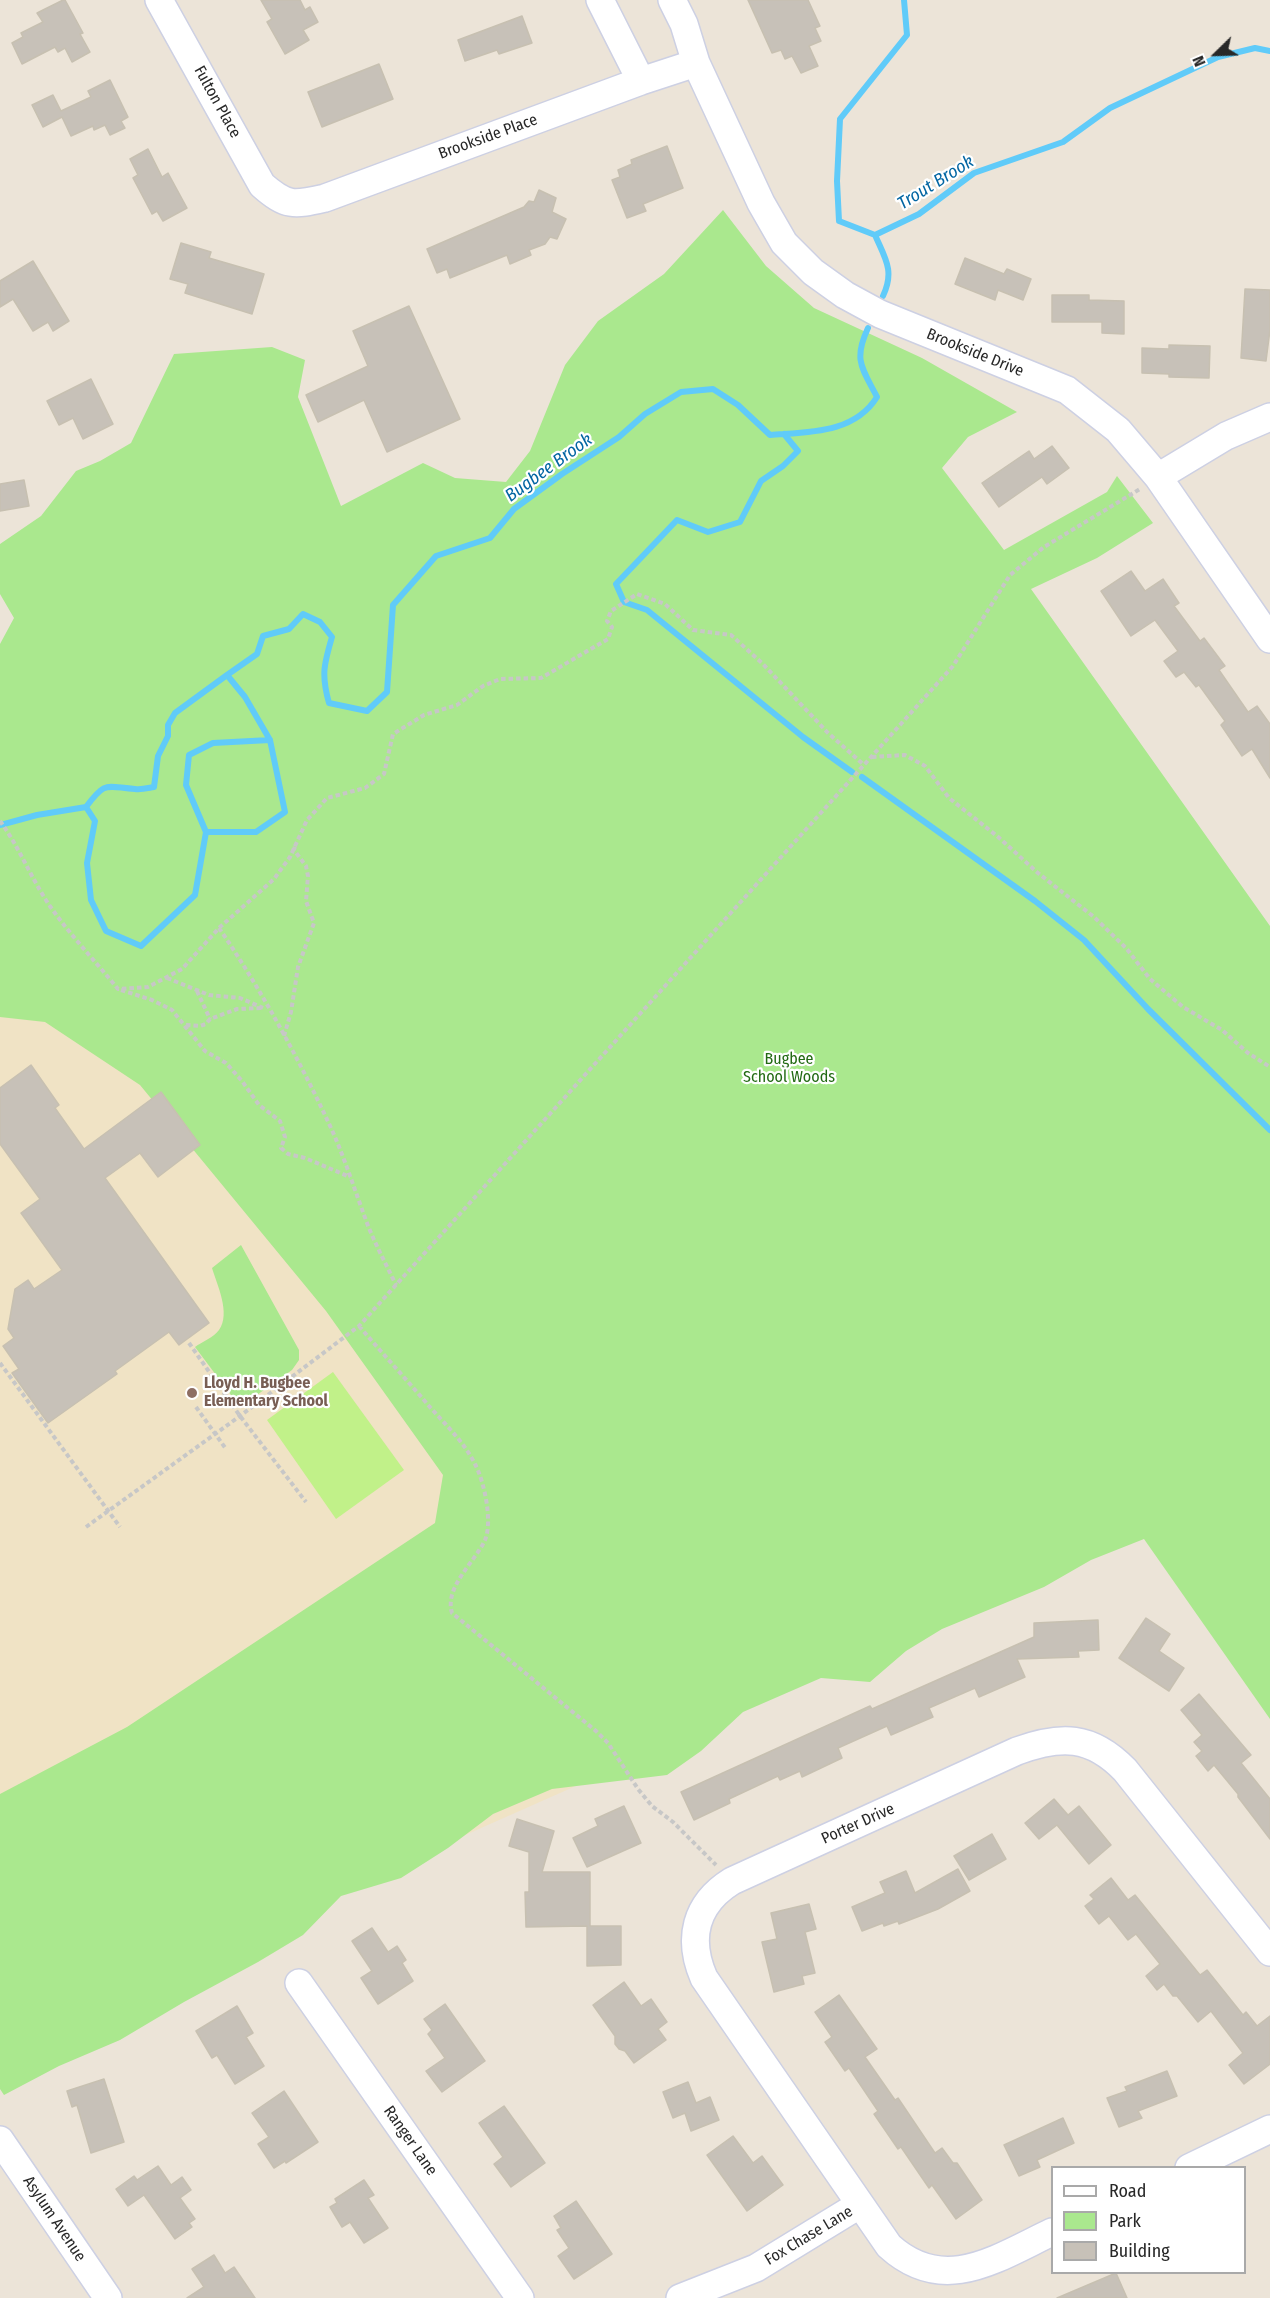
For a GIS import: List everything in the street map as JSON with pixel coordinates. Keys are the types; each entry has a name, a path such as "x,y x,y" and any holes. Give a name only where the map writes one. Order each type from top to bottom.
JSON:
{"street":[{"name":"Fulton Place","path":"159,0 262,185 280,200"},
{"path":"600,0 641,81"},
{"name":"Brookside Drive","path":"672,0 684,24 696,63 761,203 784,243 813,272 880,314 1067,390 1118,430 1158,477 1270,639"},
{"name":"Brookside Place","path":"280,200 301,203 325,198 641,81 696,63"},
{"path":"1158,477 1226,436 1270,417"},
{"name":"Porter Drive","path":"859,2205 712,1991 697,1963 695,1931 702,1913 708,1901 718,1890 732,1881 1017,1751 1039,1743 1059,1740 1078,1741 1104,1752 1125,1770 1270,1952"},
{"name":"Ranger Lane","path":"298,1983 520,2298"},
{"path":"1193,2166 1270,2129"},
{"name":"Asylum Avenue","path":"0,2140 108,2298"},
{"name":"Fox Chase Lane","path":"680,2298 756,2268 859,2205 889,2246 899,2255 916,2265 939,2271 957,2271 990,2262 1051,2233"}],"path":[{"path":"86,1527 240,1416 359,1326 953,666 1010,574 1044,548 1158,477"},
{"path":"118,989 148,987 182,969 219,928 274,879 308,820 327,798 365,788 384,774 393,734 424,716 457,705 483,686 500,679 541,678 586,653 608,639 612,627 607,621 611,611 637,594 664,604 693,630 731,634 762,663 828,733 864,765"},
{"path":"872,757 905,755 925,766 949,798 1094,917 1126,948 1150,979 1183,1007 1222,1030 1248,1053 1270,1067"},
{"path":"0,821 9,833 28,872 52,909 118,989 152,1000 172,1010 205,1051 226,1064 242,1081 259,1105 280,1121 285,1137 280,1148 288,1154 305,1158 352,1177"},
{"path":"284,1036 291,1012 298,967 314,923 306,901 308,876 306,866 294,850 295,845"},
{"path":"219,928 255,980 331,1129 352,1177 368,1224 396,1285"},
{"path":"166,978 209,995 240,998 270,1010"},
{"path":"197,991 210,1019"},
{"path":"185,1025 200,1026 206,1024 210,1019 237,1009 262,1008"},
{"path":"359,1326 457,1437 476,1464 485,1496 488,1518 486,1539 452,1594 450,1605 452,1613 596,1731 608,1743 652,1806 673,1822 716,1865"},
{"path":"189,1343 240,1416 306,1502"},
{"path":"0,1363 120,1527"},
{"path":"196,1407 226,1449"}],"shaded area":[{"path":"0,872 675,1742 409,1860 0,2056"}],"green space":[{"name":"Bugbee School Woods","path":"723,210 766,266 814,308 922,358 1017,412 968,437 942,468 1004,550 1107,492 1117,476 1153,523 1097,558 1031,589 1270,926 1270,1719 1144,1539 1091,1560 1044,1587 942,1629 906,1651 870,1682 821,1678 743,1712 701,1751 667,1775 552,1789 493,1814 448,1848 401,1878 341,1896 303,1935 258,1962 120,2040 59,2066 4,2095 0,2089 0,1794 127,1727 435,1523 443,1475 326,1311 140,1085 45,1022 0,1017 0,644 14,618 0,594 0,544 41,516 76,471 100,461 131,443 174,354 272,347 305,360 298,397 341,506 423,463 455,478 506,482 530,451 565,365 598,321 664,274"},
{"path":"241,1245 299,1350 299,1360 292,1370 240,1407 195,1347 219,1330 224,1316 222,1299 212,1268"},
{"path":"333,1372 404,1470 336,1519 267,1420"}],"building":[{"path":"63,0 83,33 80,34 90,52 72,62 65,48 58,52 55,47 22,64 12,43 23,37 21,33 43,22 37,13"},
{"path":"261,0 300,0 305,10 310,7 318,22 303,30 309,40 285,54 267,22 272,19"},
{"path":"748,0 808,0 820,26 815,28 821,41 809,46 818,66 801,73 792,56 785,59 781,50 772,53"},
{"path":"522,16 532,43 499,54 497,50 465,61 458,40"},
{"path":"379,64 393,99 322,127 308,92"},
{"path":"110,80 128,117 121,121 125,128 110,135 105,125 94,130 93,126 71,136 62,117 43,127 32,105 53,95 61,111 91,97 88,91"},
{"path":"667,146 683,188 643,204 646,211 627,218 612,180 620,177 618,170 632,164 631,160"},
{"path":"148,149 162,177 168,173 187,208 163,221 157,211 152,214 133,178 138,175 130,159"},
{"path":"539,190 556,198 552,212 566,219 557,239 550,237 545,244 529,250 531,255 510,264 507,255 450,278 447,269 437,273 427,249 524,207 529,201 534,202"},
{"path":"181,243 211,252 209,258 264,274 252,314 185,293 188,284 170,279"},
{"path":"965,258 1004,274 1007,269 1031,279 1023,300 998,290 995,300 955,284"},
{"path":"33,261 69,321 53,331 48,322 33,331 13,299 0,307 0,281"},
{"path":"1245,289 1270,290 1270,330 1266,361 1241,358"},
{"path":"1052,295 1089,295 1089,300 1124,301 1124,334 1102,333 1102,322 1052,322"},
{"path":"409,306 460,419 387,452 364,400 318,422 306,395 368,366 353,331"},
{"path":"1169,345 1210,346 1209,378 1169,377 1169,374 1142,373 1142,348 1169,349"},
{"path":"91,379 113,424 83,439 73,418 59,425 47,401"},
{"path":"1052,446 1069,468 1047,484 1042,477 999,507 982,483 1029,451 1034,459"},
{"path":"24,480 29,506 0,511 0,484"},
{"path":"1131,571 1145,591 1163,579 1179,603 1174,606 1200,641 1204,638 1225,666 1219,670 1248,712 1257,706 1270,724 1270,778 1252,749 1242,756 1221,725 1225,721 1199,685 1196,687 1184,672 1176,677 1164,661 1178,651 1155,620 1131,636 1101,591"},
{"path":"31,1065 59,1105 55,1108 84,1149 161,1092 200,1145 158,1177 140,1153 105,1178 209,1323 179,1345 169,1332 115,1371 117,1374 48,1423 12,1373 19,1369 3,1346 14,1338 8,1329 15,1289 28,1280 34,1289 62,1270 21,1213 40,1199 0,1144 0,1088"},
{"path":"1146,1618 1170,1634 1159,1651 1184,1668 1169,1691 1119,1658"},
{"path":"1098,1620 1099,1650 1078,1651 1079,1657 1017,1659 1025,1677 979,1697 975,1688 929,1708 933,1717 891,1735 887,1726 838,1748 842,1758 802,1777 800,1771 780,1780 778,1776 729,1799 730,1803 694,1820 681,1792 870,1706 872,1709 1034,1637 1034,1623"},
{"path":"1199,1694 1251,1755 1241,1763 1270,1799 1270,1839 1214,1765 1208,1771 1196,1756 1202,1751 1194,1742 1202,1735 1181,1710"},
{"path":"1054,1799 1068,1815 1079,1806 1111,1845 1089,1864 1057,1825 1039,1839 1025,1823"},
{"path":"624,1806 641,1843 587,1867 573,1838 598,1826 595,1819"},
{"path":"517,1819 554,1831 542,1872 590,1872 590,1926 621,1926 621,1965 587,1966 587,1926 526,1927 525,1892 529,1892 529,1852 509,1846"},
{"path":"992,1834 1006,1859 969,1880 954,1856"},
{"path":"958,1869 970,1891 938,1909 899,1924 898,1921 884,1926 883,1923 862,1931 852,1907 885,1893 880,1882 906,1871 915,1893"},
{"path":"1111,1878 1128,1900 1135,1895 1200,1975 1207,1970 1243,2015 1246,2012 1257,2026 1270,2016 1270,2064 1244,2084 1229,2065 1243,2053 1211,2011 1198,2022 1164,1984 1157,1990 1146,1976 1160,1964 1136,1934 1128,1940 1109,1916 1099,1924 1085,1906 1094,1899 1090,1895"},
{"path":"809,1904 816,1929 805,1932 815,1973 802,1976 804,1984 774,1992 762,1942 777,1939 771,1913"},
{"path":"372,1928 388,1952 397,1946 406,1960 402,1963 413,1981 378,2004 361,1978 372,1971 352,1941"},
{"path":"624,1982 641,2006 651,1999 667,2022 658,2029 666,2040 634,2063 625,2051 619,2049 615,2044 615,2036 593,2005"},
{"path":"839,1995 877,2049 865,2057 895,2100 898,2098 935,2153 942,2148 953,2163 957,2163 982,2200 956,2219 932,2185 929,2188 901,2147 898,2149 874,2114 878,2111 849,2068 845,2071 825,2042 832,2037 815,2012"},
{"path":"445,2004 485,2061 442,2092 426,2071 445,2058 428,2034 432,2030 424,2019"},
{"path":"237,2006 253,2033 246,2037 264,2066 235,2084 217,2055 212,2058 196,2031"},
{"path":"1167,2071 1177,2096 1138,2111 1142,2118 1119,2127 1107,2098 1127,2091 1125,2087"},
{"path":"104,2079 124,2142 91,2153 77,2105 72,2107 67,2091"},
{"path":"688,2082 696,2103 710,2097 719,2120 691,2131 685,2113 673,2118 663,2092"},
{"path":"284,2091 318,2142 286,2163 285,2161 274,2168 258,2144 269,2137 252,2113"},
{"path":"504,2106 545,2163 511,2187 494,2164 503,2157 479,2123"},
{"path":"1063,2118 1074,2143 1037,2160 1040,2167 1019,2176 1004,2145"},
{"path":"733,2136 753,2163 762,2156 783,2185 747,2211 707,2155"},
{"path":"158,2166 171,2185 182,2177 191,2190 180,2198 195,2219 189,2223 192,2227 175,2239 144,2195 128,2206 116,2189 134,2176 137,2180"},
{"path":"364,2180 374,2195 368,2198 388,2228 364,2243 350,2222 342,2227 330,2207 337,2203 335,2199"},
{"path":"576,2201 612,2254 574,2279 558,2256 569,2248 557,2230 561,2228 554,2216"},
{"path":"214,2255 225,2273 234,2267 255,2298 187,2298 204,2287 192,2269"},
{"path":"1116,2274 1127,2298 1057,2298"}],"waterway":[{"name":"Trout Brook","path":"904,0 907,35 840,119 837,181 839,221 875,235 919,214 974,173 1063,142 1110,108 1218,57 1255,48 1270,51"},
{"name":"Bugbee Brook","path":"875,235 885,258 888,272 887,287 883,296"},
{"name":"Bugbee Brook","path":"0,825 37,815 86,807 95,821 87,863 91,900 106,931 141,946 195,895 206,832 256,832 285,812 270,740 245,697 227,675 257,654 263,636 289,629 303,614 320,622 332,637 324,670 329,703 367,711 387,692 393,605 436,556 490,538 514,509 619,437 645,414 681,392 713,389 738,405 770,435 829,429 856,418 877,397 861,364 861,348 868,328"},
{"path":"784,434 798,451 783,466 761,481 740,522 708,532 677,520 616,584 624,602 647,610 803,737 852,772"},
{"path":"86,807 98,793 107,787 140,789 154,787 158,756 168,736 168,725 175,713 227,675"},
{"path":"206,832 186,785 189,755 213,743 270,740"},
{"path":"862,777 1035,901 1084,940 1148,1009 1270,1130"}],"place":[{"name":"Lloyd H. Bugbee Elementary School","path":"192,1393"}]}
